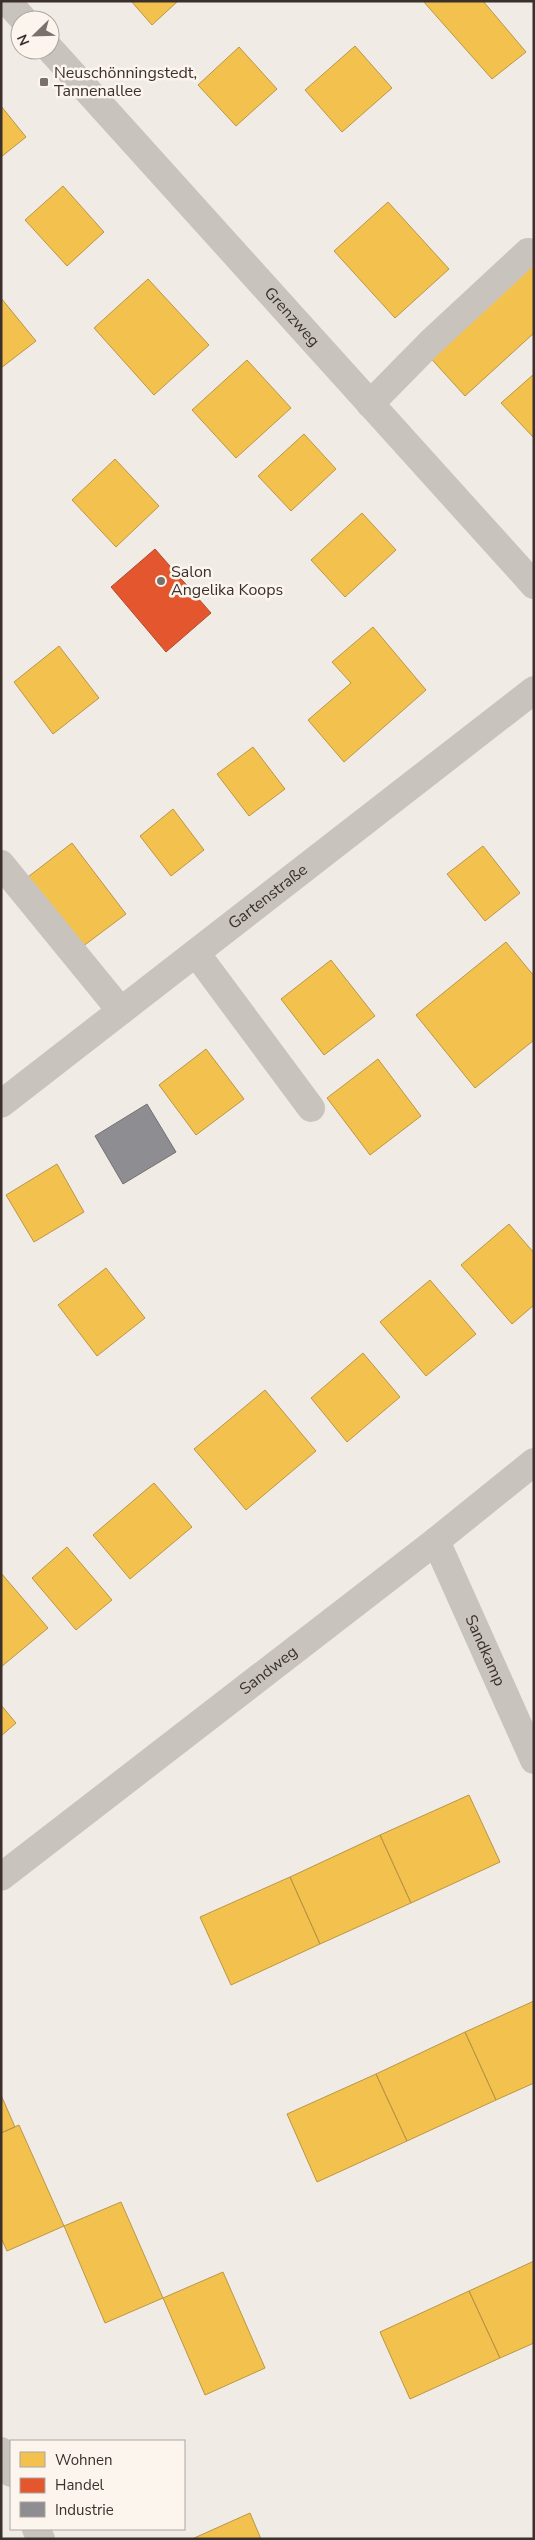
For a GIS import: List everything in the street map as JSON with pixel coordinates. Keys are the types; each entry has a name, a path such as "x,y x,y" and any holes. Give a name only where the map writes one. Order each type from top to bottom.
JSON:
{"street":[{"name":"Grenzweg","path":"60,60 534,585"},
{"path":"370,404 431,342 528,252"},
{"name":"Gartenstraße","path":"1,1104 534,690"},
{"path":"1,864 121,1012"},
{"path":"196,952 311,1108"},
{"name":"Sandweg","path":"1,1877 436,1541 534,1462"},
{"name":"Sandkamp","path":"436,1541 534,1760"},
{"path":"1,2451 10,2471"}],"building: Wohnen":[{"path":"131,1 178,1 152,25"},
{"path":"423,1 483,1 526,52 492,79"},
{"path":"355,46 392,88 342,132 305,90"},
{"path":"239,47 277,89 236,126 198,85"},
{"path":"1,106 26,137 1,157"},
{"path":"63,186 104,232 67,266 25,220"},
{"path":"388,202 449,269 395,318 334,251"},
{"path":"534,255 534,333 465,396 426,353"},
{"path":"148,279 209,345 154,395 94,328"},
{"path":"1,298 36,341 1,368"},
{"path":"247,360 291,408 236,458 192,410"},
{"path":"534,374 534,438 501,403"},
{"path":"304,434 336,469 291,511 258,476"},
{"path":"115,459 159,506 116,547 72,500"},
{"path":"362,513 396,550 345,597 311,560"},
{"path":"373,627 426,690 344,762 308,720 351,683 332,662"},
{"path":"59,646 99,698 53,734 14,682"},
{"path":"253,747 285,789 249,816 217,774"},
{"path":"173,809 204,850 171,876 140,836"},
{"path":"72,843 126,914 78,950 24,880"},
{"path":"483,846 520,893 485,921 447,874"},
{"path":"506,942 534,976 534,1040 475,1088 416,1015"},
{"path":"331,960 375,1016 324,1055 281,999"},
{"path":"206,1049 244,1099 196,1135 159,1085"},
{"path":"378,1059 421,1116 370,1155 327,1098"},
{"path":"57,1164 84,1212 34,1242 6,1195"},
{"path":"509,1224 534,1253 534,1305 512,1324 461,1265"},
{"path":"106,1268 145,1318 97,1356 58,1305"},
{"path":"430,1280 476,1334 426,1376 380,1322"},
{"path":"363,1353 400,1397 347,1442 311,1398"},
{"path":"265,1390 316,1451 246,1510 194,1449"},
{"path":"154,1483 192,1527 130,1579 93,1535"},
{"path":"67,1547 112,1600 76,1630 32,1578"},
{"path":"1,1573 48,1628 1,1667"},
{"path":"1,1705 16,1723 1,1736"},
{"path":"469,1795 500,1862 411,1903 380,1835"},
{"path":"380,1835 411,1903 320,1944 290,1877"},
{"path":"290,1877 320,1944 231,1985 200,1917"},
{"path":"534,2001 534,2083 496,2100 465,2032"},
{"path":"465,2032 496,2100 407,2141 376,2074"},
{"path":"376,2074 407,2141 317,2182 287,2114"},
{"path":"1,2095 15,2127 1,2133"},
{"path":"19,2125 64,2226 7,2251 1,2238 1,2133"},
{"path":"121,2202 163,2298 105,2323 64,2226"},
{"path":"534,2261 534,2343 500,2358 469,2291"},
{"path":"223,2272 265,2368 205,2395 163,2298"},
{"path":"469,2291 500,2358 410,2399 380,2332"},
{"path":"250,2513 261,2539 192,2539"}],"building: Handel":[{"path":"155,549 211,613 166,652 111,587"}],"building: Industrie":[{"path":"147,1104 176,1152 123,1184 95,1136"}],"place":[{"name":"Neuschönningstedt, Tannenallee","path":"44,82"},
{"name":"Salon Angelika Koops","path":"161,581"}]}
